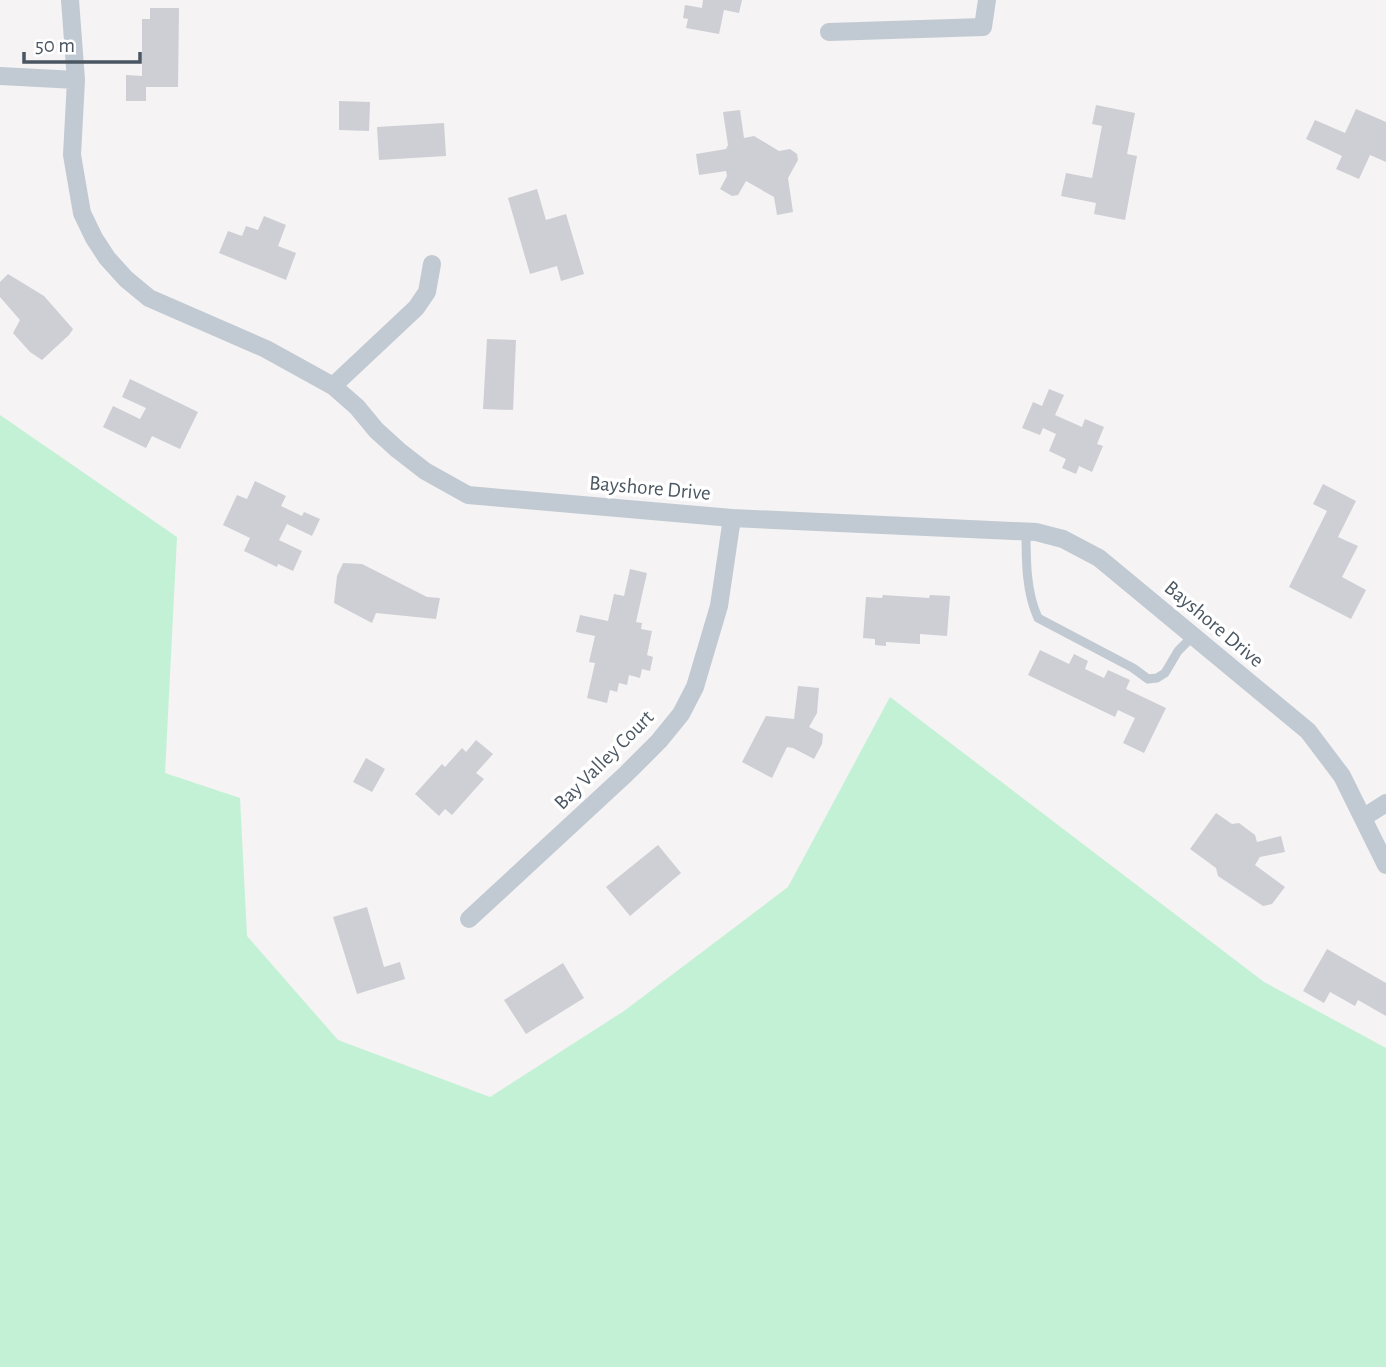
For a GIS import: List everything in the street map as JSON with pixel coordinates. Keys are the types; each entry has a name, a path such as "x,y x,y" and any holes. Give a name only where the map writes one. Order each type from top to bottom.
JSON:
{"street":[{"name":"Bayshore Drive","path":"70,0 76,80 72,155 82,213 107,258 126,279 149,298 266,349 333,386 398,450 425,471 468,495 732,518 1026,532 1063,539 1099,558 1308,731 1342,776 1386,865"},
{"path":"829,32 983,27 987,0"},
{"path":"0,76 76,80"},
{"path":"333,386 416,309 427,292 432,264"},
{"name":"Bay Valley Court","path":"469,919 626,774 681,714 695,687 719,606 732,518"},
{"path":"1364,817 1386,803"}],"lane":[{"path":"1026,532 1026,566 1038,618 1133,668 1148,679 1165,673 1178,651 1193,636"}],"green space":[{"path":"0,415 177,537 165,773 240,798 247,936 338,1040 490,1097 624,1011 788,887 890,697 1264,982 1386,1048 1386,1367 0,1367"}],"building":[{"path":"703,0 742,0 739,13 724,10 719,34 686,28 688,19 683,18 685,5 702,8"},
{"path":"150,8 179,8 178,87 146,87 146,101 126,101 126,75 142,76 142,19 150,19"},
{"path":"339,101 370,102 369,131 339,130"},
{"path":"1096,105 1135,113 1127,154 1137,156 1125,220 1094,214 1096,203 1061,196 1066,173 1092,178 1102,126 1092,124"},
{"path":"1356,109 1386,122 1386,162 1370,155 1359,179 1336,169 1342,156 1306,139 1315,120 1345,133"},
{"path":"740,110 744,138 754,136 779,151 790,149 797,154 798,160 788,178 793,212 777,215 774,197 746,181 738,195 732,196 720,189 727,176 726,171 699,175 696,154 726,149 728,145 723,112"},
{"path":"444,123 446,156 379,160 377,127"},
{"path":"537,189 546,220 566,214 584,274 561,281 557,266 530,274 508,198"},
{"path":"264,216 286,225 278,246 296,253 286,280 219,253 228,231 242,236 246,226 258,230"},
{"path":"8,274 44,296 73,329 42,360 30,352 13,333 20,320 0,297 0,282"},
{"path":"487,339 516,340 513,410 483,409"},
{"path":"130,379 198,412 180,449 152,436 146,448 103,427 113,406 140,419 146,408 122,397"},
{"path":"1049,389 1064,395 1055,415 1082,427 1085,419 1104,427 1097,444 1103,446 1092,472 1079,466 1076,474 1062,468 1066,459 1049,451 1056,434 1043,428 1040,435 1022,428 1033,402 1042,406"},
{"path":"255,481 286,496 281,506 302,516 304,512 320,519 312,536 287,524 279,540 302,551 293,571 278,564 277,567 244,551 250,538 223,525 237,495 247,499"},
{"path":"1323,484 1356,501 1338,537 1358,546 1342,577 1366,590 1351,619 1289,587 1327,511 1313,504"},
{"path":"343,563 362,564 427,597 440,598 436,619 376,613 372,623 334,603 337,576"},
{"path":"630,569 647,573 636,622 642,623 641,629 652,631 647,655 653,657 650,671 642,669 640,678 629,675 627,685 619,683 617,692 610,690 607,703 587,698 595,663 589,662 595,636 576,632 580,615 608,621 614,594 624,596"},
{"path":"883,595 929,598 930,595 950,596 947,636 920,634 920,644 886,642 886,646 875,645 875,639 863,638 866,597 882,598"},
{"path":"1040,650 1069,664 1074,654 1088,661 1085,669 1104,678 1108,670 1130,680 1126,689 1166,708 1144,753 1123,743 1135,718 1118,710 1115,717 1028,675"},
{"path":"798,686 819,688 817,713 809,727 823,734 822,744 814,759 787,747 772,778 742,762 766,716 794,719"},
{"path":"476,740 493,754 476,773 484,779 452,815 445,809 439,816 415,794 442,764 445,767 462,748 466,752"},
{"path":"366,758 385,769 372,792 353,782"},
{"path":"1216,813 1232,824 1239,823 1255,835 1257,842 1281,836 1285,852 1260,857 1255,865 1285,887 1272,904 1263,906 1218,876 1216,868 1190,849"},
{"path":"658,845 681,873 630,916 606,887"},
{"path":"367,907 384,967 400,962 405,979 357,994 333,917"},
{"path":"1327,949 1386,983 1386,1016 1358,1000 1355,1006 1330,992 1324,1003 1303,991"},
{"path":"563,963 584,998 526,1034 504,1000"}]}
